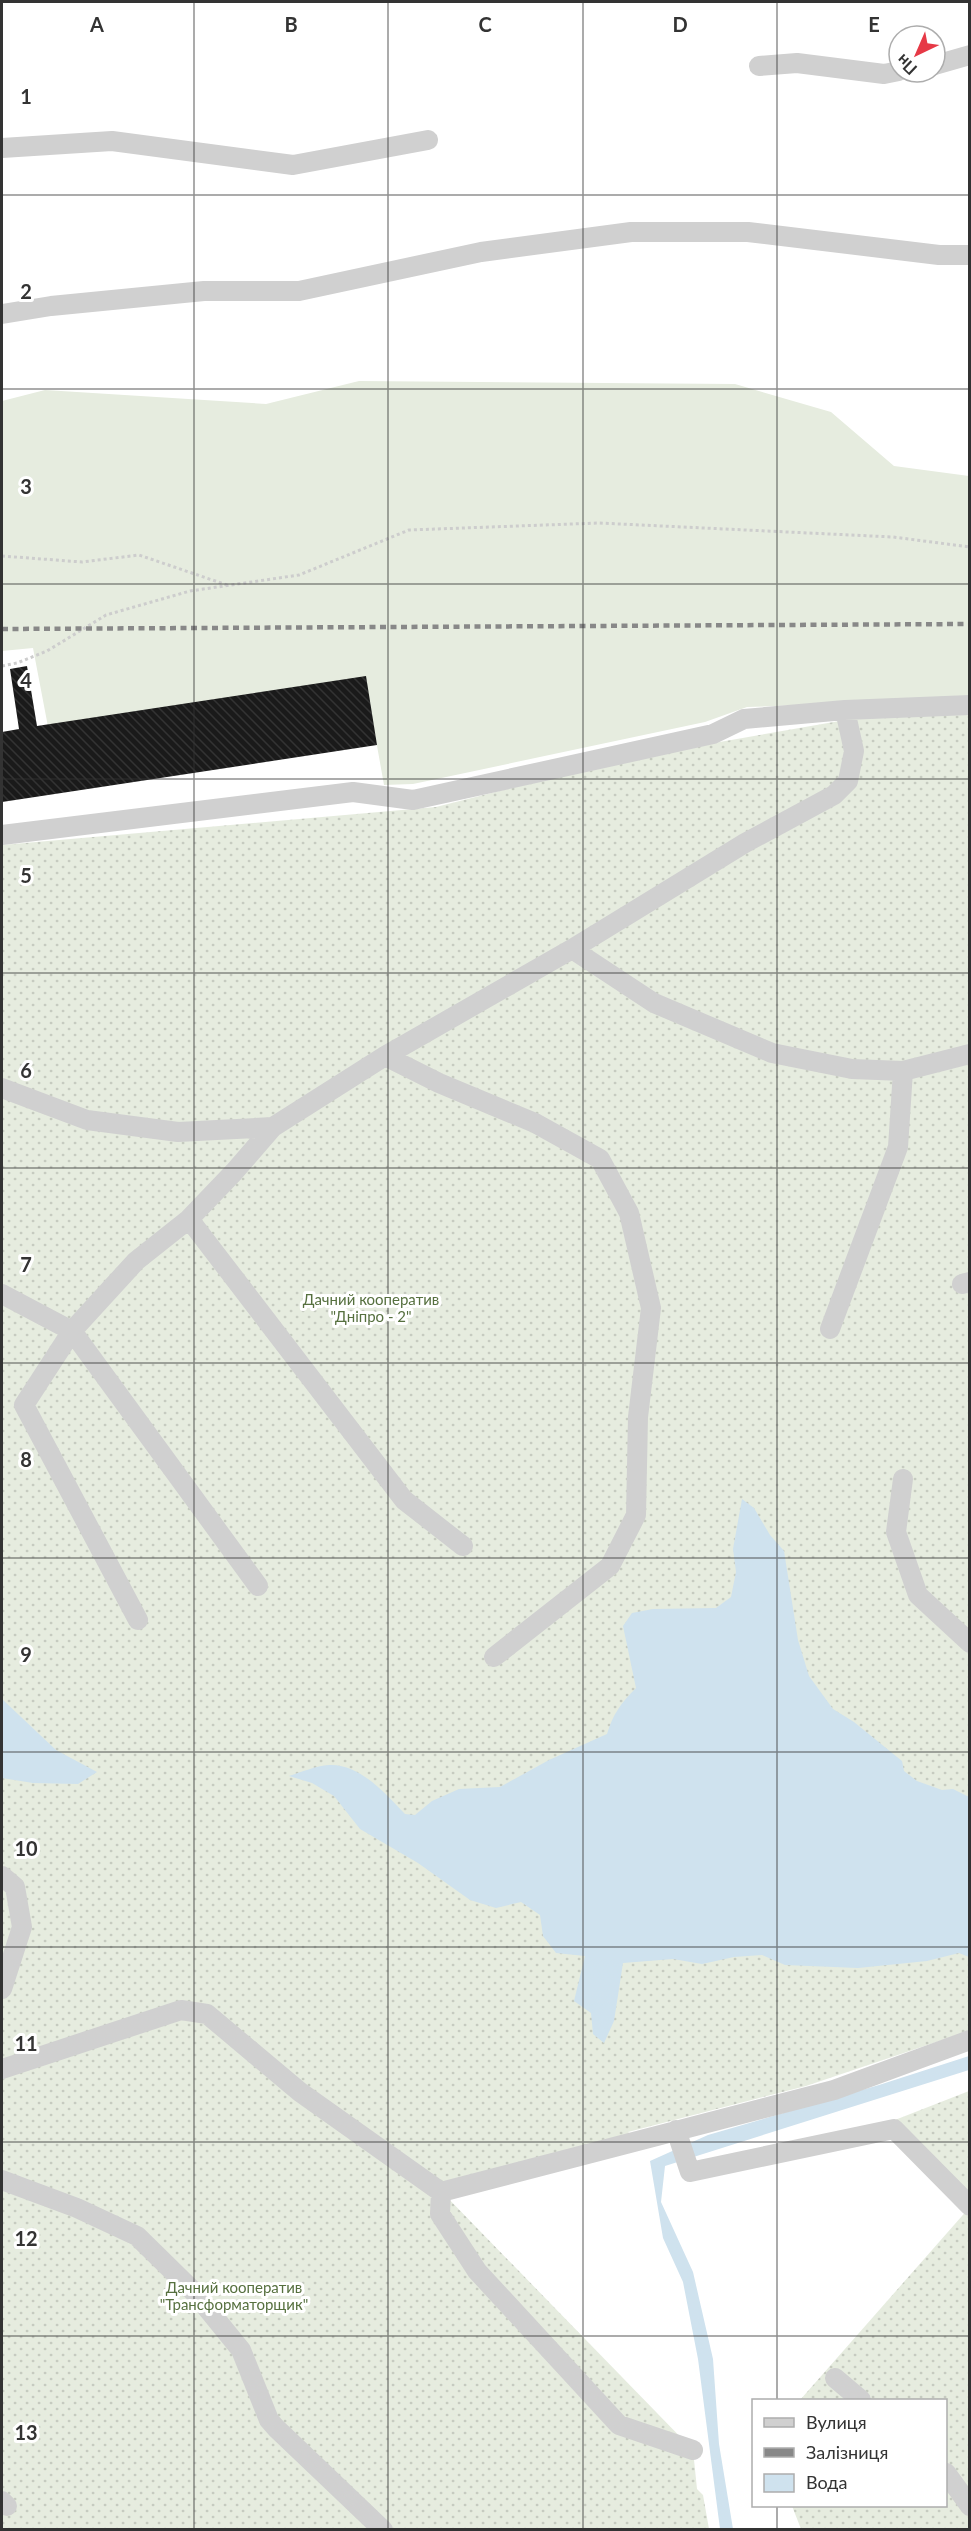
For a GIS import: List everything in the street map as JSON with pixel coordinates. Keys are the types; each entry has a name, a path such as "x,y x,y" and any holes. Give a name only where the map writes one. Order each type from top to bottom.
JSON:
{"lane":[{"path":"947,63 969,54"},
{"path":"759,66 796,63 887,73"},
{"path":"2,148 112,141 293,165 428,140"},
{"path":"2,314 51,306 204,291 300,291 481,252 632,232 748,232 939,255 969,255"},
{"path":"2,835 353,792 413,800 713,734 744,719 845,710 969,705"},
{"path":"138,1620 24,1405 72,1331 136,1261 189,1219 273,1127 385,1056 572,949 745,843 834,795 848,781 854,751 845,710"},
{"path":"572,949 654,1003 772,1053 852,1069 903,1071 969,1054"},
{"path":"385,1056 439,1083 535,1123 600,1159 629,1213 651,1308 638,1417 636,1515 610,1566 494,1657"},
{"path":"830,1329 898,1148 903,1071"},
{"path":"2,1088 87,1120 178,1132 273,1127"},
{"path":"189,1219 404,1500 463,1546"},
{"path":"2,1294 72,1331 258,1586"},
{"path":"903,1479 896,1532 918,1595 969,1644"},
{"path":"2,1876 15,1887 22,1927 2,1989"},
{"path":"2,2069 181,2010 207,2014 300,2092 441,2192"},
{"path":"441,2192 834,2090 969,2040"},
{"path":"676,2130 690,2172 894,2129 969,2206"},
{"path":"2,2180 77,2208 137,2236 193,2291 241,2350 269,2420 383,2529"},
{"path":"441,2192 440,2214 477,2271 619,2425 693,2450"},
{"path":"835,2378 860,2399"},
{"path":"947,2476 969,2506"}],"path":[{"path":"2,666 17,663 47,651 106,615 190,591 299,575 409,530 599,523 894,537 969,547"},
{"path":"2,556 82,562 139,555 228,585"}],"green space":[{"path":"359,381 735,384 831,412 894,466 969,476 969,699 747,707 705,722 413,784 384,785 366,684 49,732 33,648 2,651 2,401 45,390 266,404"},
{"path":"969,707 969,2031 806,2086 628,2132 640,2139 442,2192 693,2450 697,2489 703,2495 709,2529 2,2529 2,845 436,807 634,757 851,719"},
{"path":"969,2091 969,2208 877,2127"},
{"path":"969,2208 969,2529 801,2529 792,2507 947,2507 947,2399 801,2399"}],"water":[{"path":"742,1499 754,1508 770,1535 784,1551 798,1640 809,1676 833,1709 854,1722 902,1761 904,1771 917,1781 942,1790 953,1789 969,1797 969,1957 959,1953 927,1961 858,1968 785,1965 762,1955 734,1957 702,1964 673,1959 623,1963 614,2021 604,2043 593,2034 591,2013 574,2001 585,1956 556,1953 543,1936 540,1915 521,1902 496,1908 470,1900 418,1863 360,1829 334,1796 312,1783 289,1776 329,1765 351,1769 371,1781 405,1814 415,1815 432,1801 459,1789 500,1787 549,1760 607,1734 618,1709 636,1688 623,1626 632,1613 653,1609 716,1608 731,1597 736,1572 733,1549"},
{"path":"2,1699 56,1750 97,1772 78,1784 33,1783 2,1778"},
{"path":"969,2056 969,2070 665,2166 661,2202 693,2272 713,2359 719,2444 733,2529 720,2529 698,2359 683,2282 663,2238 650,2161 708,2135"}],"building":[{"path":"27,666 37,726 366,676 377,745 2,802 2,732 19,729 10,669"}],"railway":[{"path":"2,629 970,624"}],"park label":[{"name":"Дачний кооператив \"Дніпро - 2\"","path":"371,1308"},
{"name":"Дачний кооператив \"Трансформаторщик\"","path":"234,2296"}]}
